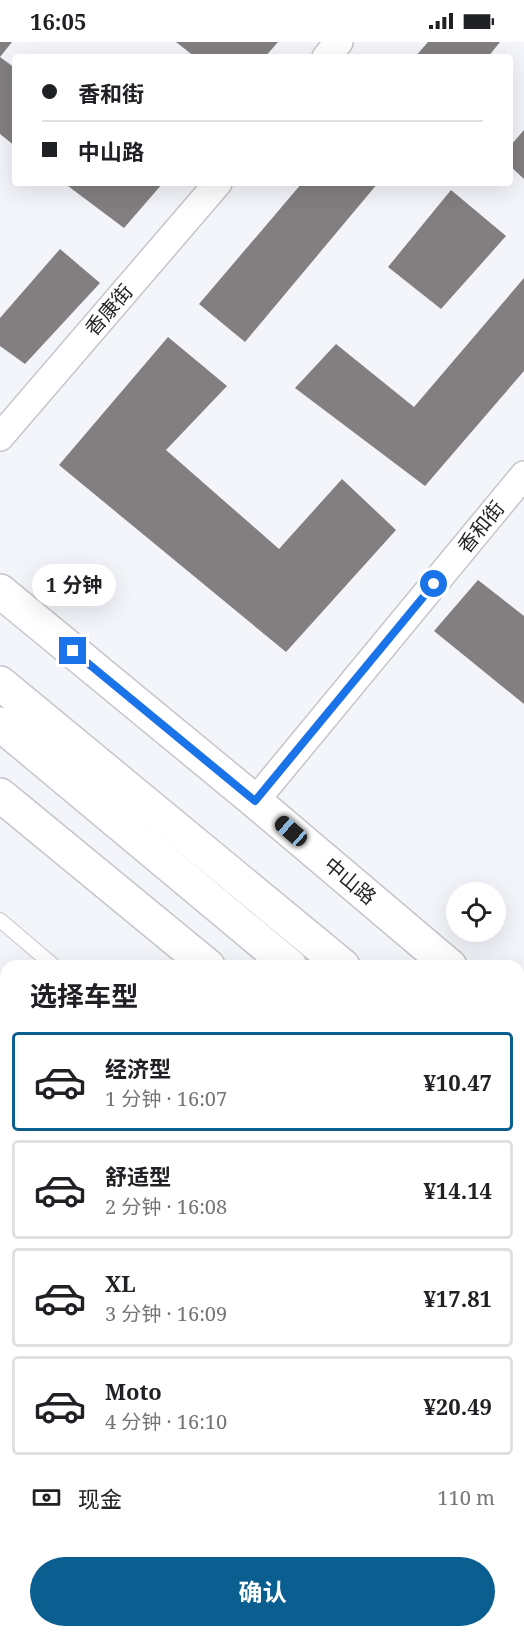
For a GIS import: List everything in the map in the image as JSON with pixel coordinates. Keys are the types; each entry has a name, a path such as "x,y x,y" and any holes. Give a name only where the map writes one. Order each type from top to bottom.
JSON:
{"main road":[{"name":"中山路","path":"0,591 255,801 443,960"},
{"path":"0,683 336,960"},
{"path":"0,724 284,960"},
{"path":"0,795 201,960"}],"street":[{"path":"329,54 339,42"},
{"name":"香康街","path":"0,437 215,186"},
{"name":"香和街","path":"255,801 524,475"}],"lane":[{"path":"0,920 47,960"}],"building":[{"path":"0,42 12,42 0,57"},
{"path":"176,42 278,42 268,54 191,54"},
{"path":"428,42 500,42 490,54 418,54"},
{"path":"0,57 12,66 12,144 0,134"},
{"path":"524,130 524,179 513,169 513,143"},
{"path":"68,186 160,186 124,228"},
{"path":"299,186 375,186 245,342 199,304"},
{"path":"451,190 506,236 441,309 388,267"},
{"path":"60,249 100,283 25,364 0,346 0,318"},
{"path":"524,278 524,371 425,486 295,388 336,344 414,407"},
{"path":"168,337 227,386 166,450 279,549 342,479 396,530 286,652 59,465"},
{"path":"478,580 524,616 524,704 434,631"}],"route":[{"path":"73,651 255,801 434,584"}]}
